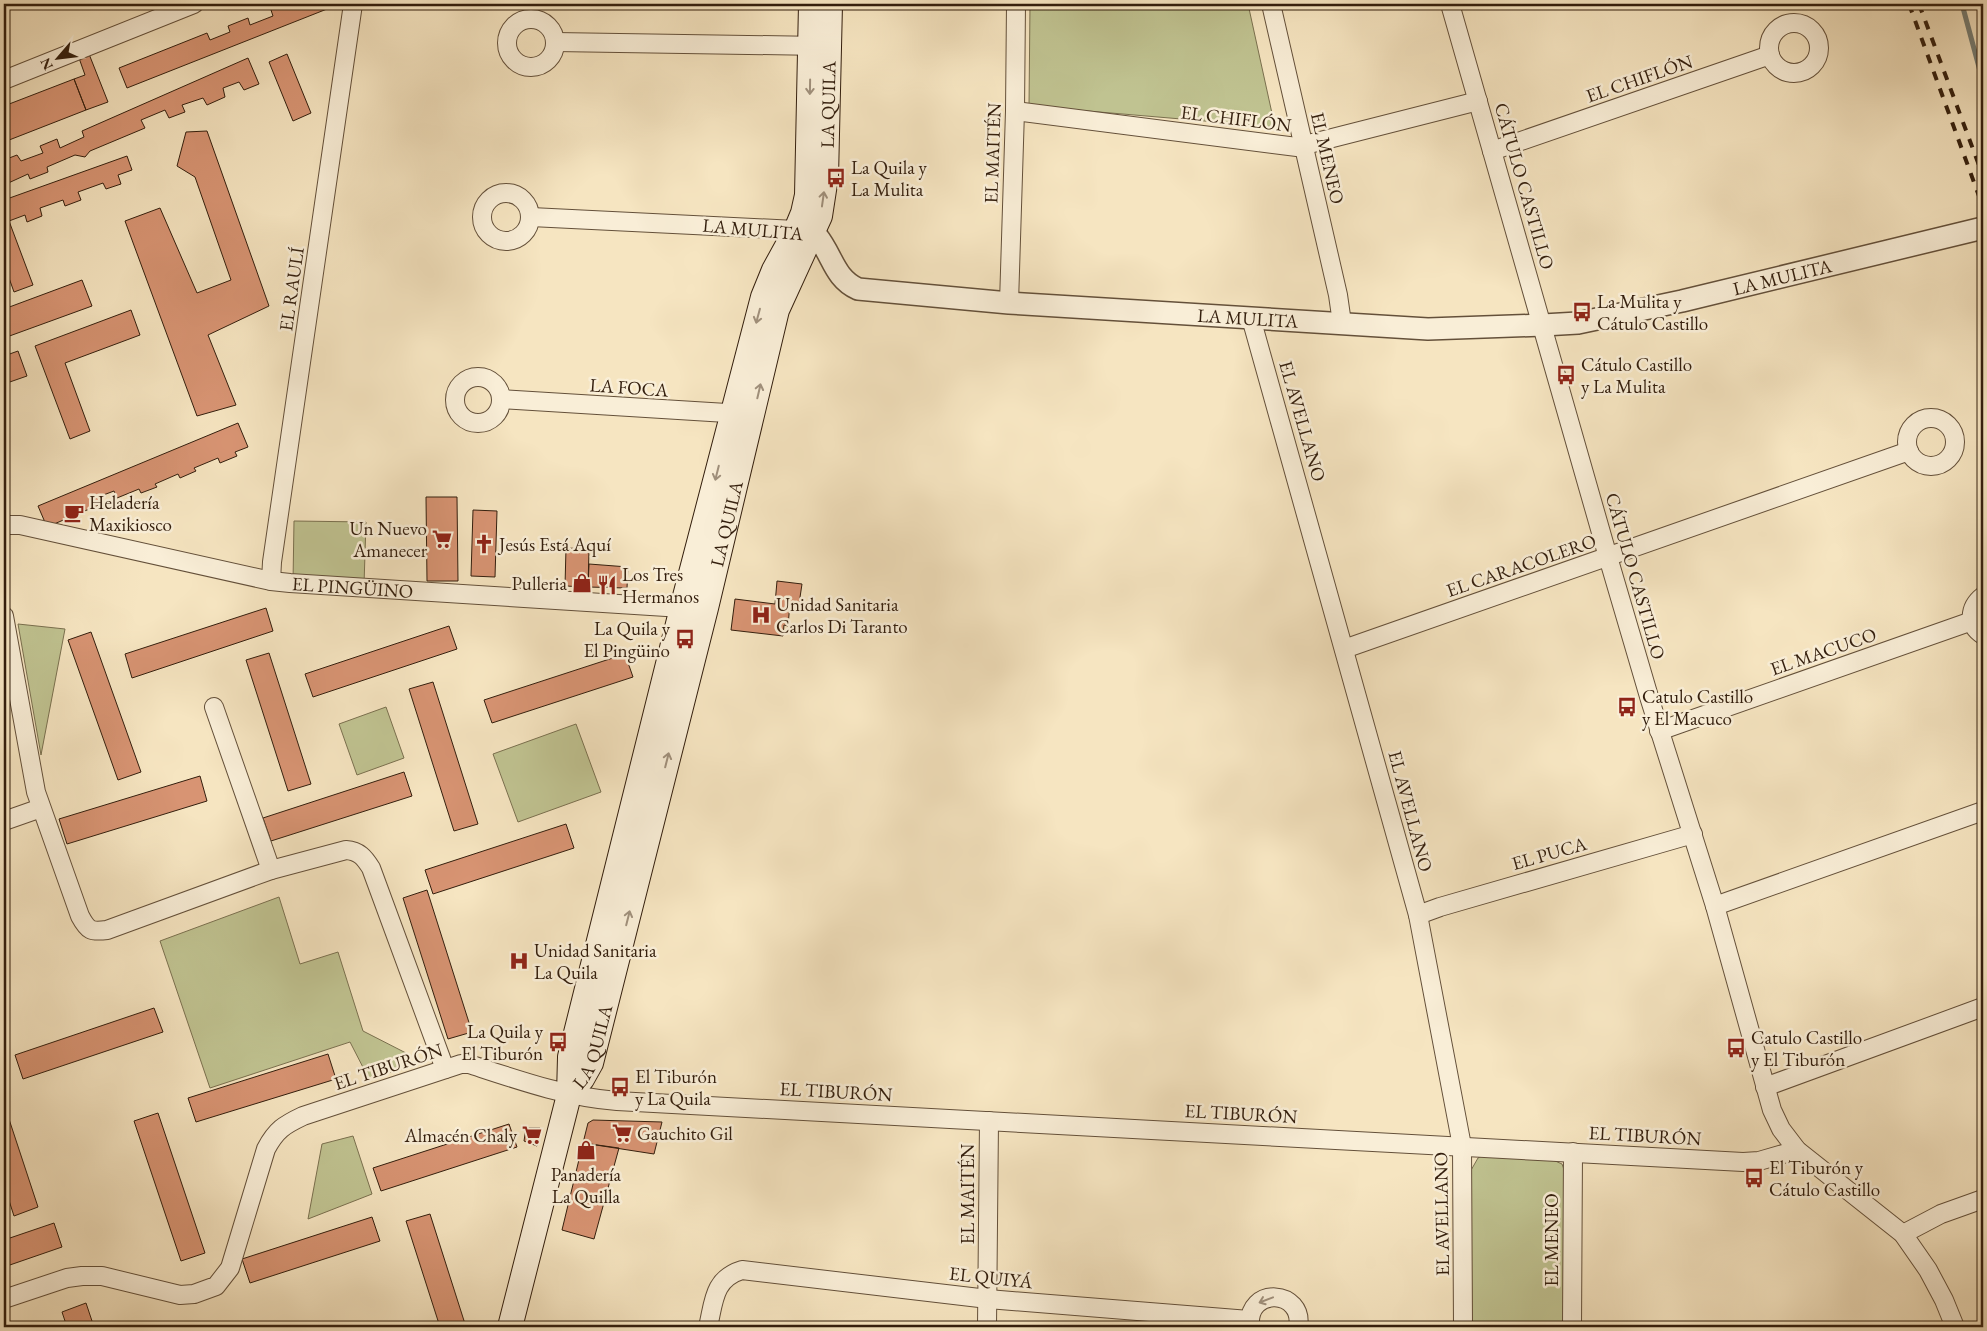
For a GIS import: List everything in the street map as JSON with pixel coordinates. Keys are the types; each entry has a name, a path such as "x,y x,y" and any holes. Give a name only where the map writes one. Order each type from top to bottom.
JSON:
{"main road":[{"name":"LA QUILA","path":"811,4 820,46"},
{"name":"LA QUILA","path":"569,1095 582,1079 591,1063 706,608 768,282 805,232 803,213 807,195 820,46 830,4"},
{"name":"LA QUILA","path":"510,1327 569,1095 570,1057 682,608 742,414"},
{"name":"EL PINGÜINO","path":"682,608 706,608"}],"street":[{"path":"4,80 194,4"},
{"name":"EL RAULÍ","path":"271,581 272,562 353,4"},
{"name":"EL MAITÉN","path":"1009,303 1015,111 1016,4"},
{"name":"EL MENEO","path":"1271,4 1338,295 1342,323"},
{"name":"CÁTULO CASTILLO","path":"1450,4 1608,558 1659,731 1715,906 1765,1086 1781,1129 1797,1150 1903,1234 1928,1270 1944,1300 1955,1327"},
{"path":"555,42 820,46"},
{"name":"EL CHIFLÓN","path":"1492,151 1770,55"},
{"name":"EL CHIFLÓN","path":"1015,111 1286,146 1304,145 1478,101"},
{"name":"LA MULITA","path":"531,217 805,232 818,236 840,276 847,284 858,289 1009,303 1428,329 1578,323 1682,301 1983,228"},
{"name":"EL AVELLANO","path":"1252,318 1418,915 1462,1146 1463,1327"},
{"name":"LA FOCA","path":"501,399 742,414"},
{"name":"EL CARACOLERO","path":"1344,649 1909,451"},
{"name":"EL PINGÜINO","path":"4,525 20,526 271,581 682,608"},
{"path":"1983,596 1973,606 1972,621 1975,628 1983,635"},
{"path":"4,616 41,808 85,926 94,931 107,930 271,870 346,850 357,851 365,858 371,868 445,1069"},
{"name":"EL MACUCO","path":"1659,731 1972,621"},
{"path":"214,707 271,870"},
{"path":"4,821 41,808"},
{"path":"1715,906 1983,812"},
{"name":"EL PUCA","path":"1418,915 1693,834"},
{"path":"1765,1086 1983,1007"},
{"name":"EL TIBURÓN","path":"4,1299 67,1278 82,1276 102,1276 180,1295 194,1294 216,1286 230,1268 266,1148 273,1136 284,1125 303,1116 461,1064 469,1064 569,1095 611,1100 1743,1162 1759,1161 1797,1150"},
{"name":"EL MAITÉN","path":"987,1327 989,1121"},
{"name":"EL MENEO","path":"1572,1327 1573,1152"},
{"path":"1903,1234 1941,1214 1983,1200"},
{"name":"EL QUIYÁ","path":"708,1327 717,1292 722,1282 729,1274 742,1270 988,1299 1250,1324 1255,1305 1269,1297 1277,1297 1284,1299 1296,1310 1299,1317 1298,1327"}],"green space":[{"path":"1030,4 1248,4 1275,127 1029,106"},
{"path":"294,521 366,522 364,585 293,582"},
{"path":"18,624 65,629 41,755"},
{"path":"386,707 404,758 357,775 339,724"},
{"path":"576,724 601,792 518,822 493,754"},
{"path":"279,897 300,964 338,952 363,1031 406,1053 411,1066 369,1079 350,1042 210,1088 160,941"},
{"path":"353,1136 372,1194 308,1219 322,1144"},
{"path":"1485,1154 1553,1160 1562,1164 1566,1175 1567,1327 1468,1327 1470,1172 1478,1158"}],"building":[{"path":"287,4 291,8 302,4 325,4 327,9 127,88 119,68 207,33 210,40 230,32 228,26 248,18 250,25 273,16 271,10"},
{"path":"89,54 108,102 86,110 74,79 85,75 79,58"},
{"path":"287,54 311,113 293,121 269,62"},
{"path":"248,58 259,84 244,90 239,82 223,88 225,97 207,105 203,98 182,105 185,112 169,118 165,110 141,120 145,128 90,151 85,157 75,155 47,167 48,172 30,179 28,174 4,185 4,160 17,155 21,161 43,153 40,146 57,139 60,148 84,137 82,131"},
{"path":"74,79 86,110 4,142 4,106"},
{"path":"207,131 269,306 208,335 236,405 197,416 125,221 160,208 197,293 231,280 195,177 177,166 186,132"},
{"path":"127,156 132,170 118,175 121,184 106,189 103,183 78,192 81,200 65,206 63,200 40,208 42,216 27,222 25,215 9,221 33,285 14,292 4,264 4,200"},
{"path":"82,280 92,306 4,338 4,309"},
{"path":"131,310 140,335 65,363 90,431 70,439 35,346"},
{"path":"18,351 27,376 4,384 4,356"},
{"path":"238,423 248,447 235,452 237,456 220,463 218,458 194,468 196,471 180,478 178,474 155,484 157,487 141,493 139,489 117,498 114,491 98,497 101,504 47,527 38,506"},
{"name":"Un Nuevo Amanecer","path":"426,497 457,497 458,581 427,581"},
{"name":"Jesús Está Aquí","path":"473,510 497,511 495,577 471,576"},
{"path":"566,548 589,549 588,587 565,586"},
{"path":"589,564 628,567 627,588 588,587"},
{"name":"Unidad Sanitaria Carlos Di Taranto","path":"777,581 802,584 799,604 790,603 788,626 784,625 783,636 731,630 735,599 775,604"},
{"path":"266,608 273,631 132,678 125,654"},
{"path":"449,626 457,649 313,697 305,674"},
{"path":"91,632 141,772 118,780 68,640"},
{"path":"269,653 311,784 288,791 246,660"},
{"path":"625,654 633,677 492,723 484,700"},
{"path":"433,682 478,824 454,831 409,689"},
{"path":"404,772 412,796 271,841 263,818"},
{"path":"200,776 207,801 67,844 59,819"},
{"path":"566,824 574,848 433,894 425,870"},
{"path":"427,890 472,1032 448,1039 403,898"},
{"path":"154,1008 163,1032 23,1079 15,1055"},
{"path":"328,1054 336,1079 196,1122 188,1098"},
{"path":"4,1104 38,1207 14,1216 4,1185"},
{"path":"158,1113 205,1253 181,1261 134,1121"},
{"name":"Gauchito Gil","path":"593,1120 662,1122 654,1154 583,1143 588,1123"},
{"path":"509,1124 517,1147 381,1191 373,1168"},
{"name":"Almacén Chaly","path":"526,1128 540,1128 537,1146 524,1141"},
{"path":"583,1143 619,1148 594,1239 562,1230"},
{"path":"430,1214 466,1327 440,1327 406,1221"},
{"path":"372,1217 380,1241 250,1283 242,1259"},
{"path":"54,1223 62,1247 4,1267 4,1240"},
{"path":"86,1303 94,1327 67,1327 62,1312"}],"waterway":[{"path":"1962,4 1983,82"}],"railway":[{"path":"1909,4 1983,207"},
{"path":"1919,4 1983,176"}],"place":[{"name":"La Quila y La Mulita","path":"836,178"},
{"name":"La Mulita y Cátulo Castillo","path":"1582,312"},
{"name":"Cátulo Castillo y La Mulita","path":"1566,375"},
{"name":"Heladería Maxikiosco","path":"74,513"},
{"name":"Un Nuevo Amanecer","path":"442,539"},
{"name":"Jesús Está Aquí","path":"484,544"},
{"name":"Pulleria","path":"582,583"},
{"name":"Los Tres Hermanos","path":"607,585"},
{"name":"Unidad Sanitaria Carlos Di Taranto","path":"761,615"},
{"name":"La Quila y El Pingüino","path":"685,639"},
{"name":"Catulo Castillo y El Macuco","path":"1627,707"},
{"name":"Unidad Sanitaria La Quila","path":"519,961"},
{"name":"La Quila y El Tiburón","path":"558,1042"},
{"name":"Catulo Castillo y El Tiburón","path":"1736,1048"},
{"name":"El Tiburón y La Quila","path":"620,1087"},
{"name":"Gauchito Gil","path":"622,1133"},
{"name":"Almacén Chaly","path":"532,1135"},
{"name":"Panadería La Quilla","path":"586,1150"},
{"name":"El Tiburón y Cátulo Castillo","path":"1754,1178"}]}
